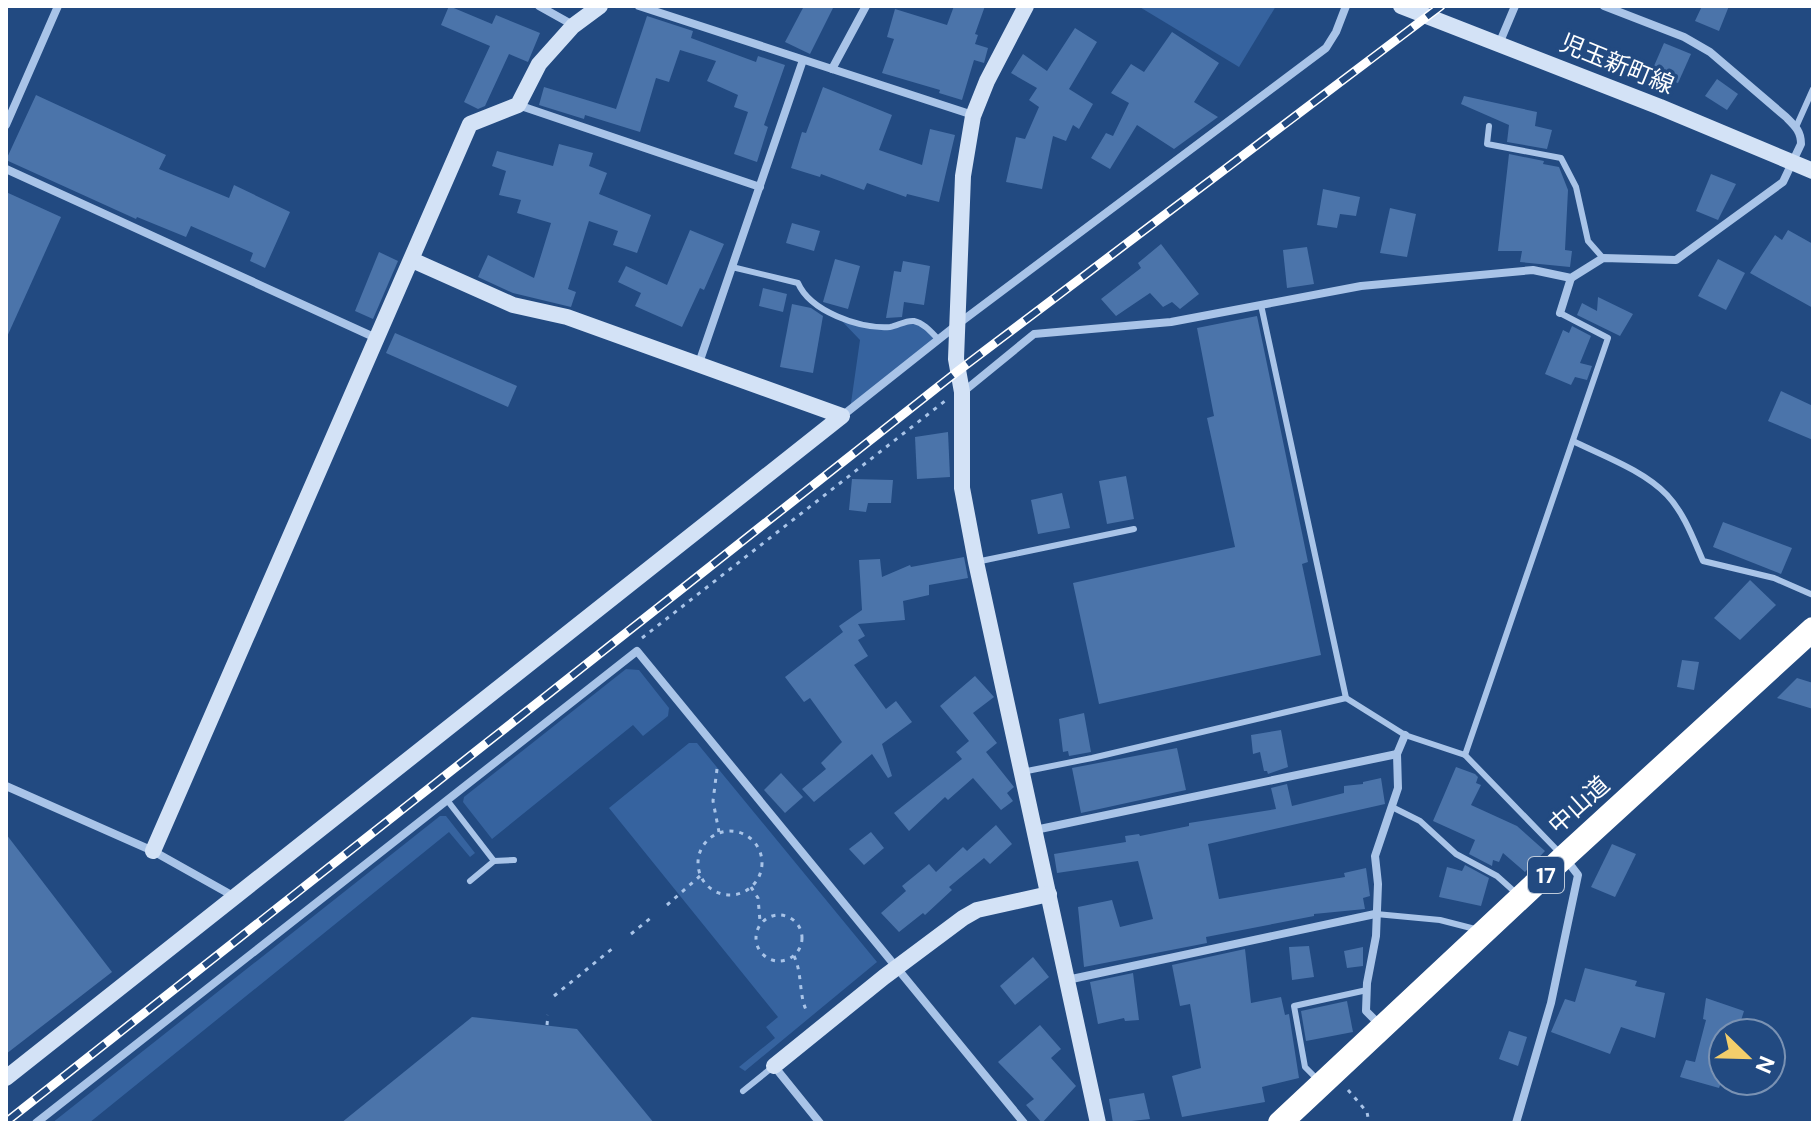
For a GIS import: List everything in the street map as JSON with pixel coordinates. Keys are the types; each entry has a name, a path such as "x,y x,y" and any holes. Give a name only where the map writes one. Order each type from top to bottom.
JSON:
{"highway":[{"name":"中山道","path":"1280,1123 1813,629"}],"street":[{"path":"6,125 58,6"},
{"path":"539,6 573,26"},
{"path":"518,105 539,64 573,26 600,6"},
{"path":"639,6 973,116"},
{"path":"832,69 866,6"},
{"path":"1026,6 987,81 973,116 963,176 956,359 962,392 962,488 1098,1123"},
{"path":"6,1078 958,324 1326,48 1346,6"},
{"name":"児玉新町線","path":"1401,6 1645,101 1813,171"},
{"path":"1499,45 1515,6"},
{"path":"1560,313 1571,278 1603,258 1676,260 1783,182 1801,144 1796,127 1754,87 1710,52 1684,37 1604,6"},
{"path":"699,363 803,60"},
{"path":"153,851 470,124 518,105 760,187"},
{"path":"6,169 377,338"},
{"path":"412,260 513,305 567,317 842,416"},
{"path":"962,392 1034,334 1171,322 1361,286 1533,270 1571,278"},
{"path":"36,1123 637,651 1024,1123"},
{"path":"1382,1028 1366,1011 1376,936 1378,884 1375,856 1398,788 1397,754 1405,735"},
{"path":"1035,830 1397,754"},
{"path":"6,786 153,851 235,897"},
{"path":"1516,1123 1551,1003 1578,875 1564,857"},
{"path":"820,1123 774,1066 970,914 1049,894"},
{"path":"1067,980 1375,914"}],"lane":[{"path":"1796,127 1813,89"},
{"path":"1489,126 1487,144 1561,158 1576,187 1588,241 1603,258"},
{"path":"732,267 798,283 803,294 820,309 838,317 890,327 907,321 916,322 939,340"},
{"path":"1261,305 1346,698"},
{"path":"1465,755 1608,338 1560,313"},
{"path":"1573,441 1647,480 1665,493 1690,529 1703,561 1774,578 1813,595"},
{"path":"976,562 1134,529"},
{"path":"1022,772 1346,698 1405,735 1465,755 1564,857"},
{"path":"447,800 494,861"},
{"path":"1392,807 1420,821 1456,854 1497,876 1521,899"},
{"path":"470,881 494,861 514,860"},
{"path":"1375,914 1440,920 1487,932"},
{"path":"1328,1078 1305,1067 1294,1006 1367,990"},
{"path":"743,1091 774,1066"}],"path":[{"path":"637,651 642,639 952,396 962,392"},
{"path":"717,767 713,801 719,832"},
{"path":"738,831 755,842 760,850 761,870 751,887 738,894 723,894 709,888 700,875 698,865 703,845 719,832 738,831"},
{"path":"667,905 700,875"},
{"path":"751,887 758,898 761,923 755,937 760,952 773,961 794,956 802,944 796,922 783,915 774,915 761,923"},
{"path":"631,934 653,916"},
{"path":"554,996 613,948"},
{"path":"794,956 801,974 803,1003 812,1019"},
{"path":"547,1025 548,1015"},
{"path":"1328,1078 1367,1112 1369,1123"}],"shaded area":[{"path":"1138,6 1276,6 1239,67"},
{"path":"838,317 890,327 918,323 939,340 850,410 860,340"},
{"path":"626,669 639,670 669,708 668,716 643,736 633,725 492,839 463,802 464,797"},
{"path":"689,743 697,743 877,962 745,1071 739,1067 775,1038 766,1027 778,1017 609,808"},
{"path":"440,816 446,816 475,853 470,857 449,832 89,1123 52,1123"}],"building":[{"path":"449,6 492,24 496,15 540,33 528,62 509,54 485,106 478,109 464,102 490,46 441,25"},
{"path":"804,6 834,6 810,54 785,42"},
{"path":"954,6 985,6 975,34 978,35 975,44 988,48 984,63 974,60 962,100 939,93 940,90 882,73 894,39 887,37 895,9 947,25"},
{"path":"1702,6 1729,6 1719,31 1695,21"},
{"path":"647,16 693,31 691,38 756,62 758,56 785,65 764,125 768,127 757,162 734,154 748,112 734,107 738,95 707,81 716,61 680,50 669,82 656,78 640,132 539,105 544,87 616,109"},
{"path":"1075,28 1097,42 1069,89 1093,104 1079,129 1073,125 1066,141 1053,136 1042,189 1006,182 1016,137 1025,139 1039,107 1029,100 1037,88 1011,73 1023,54 1047,71"},
{"path":"1172,32 1219,63 1194,102 1218,117 1174,149 1137,125 1110,169 1091,158 1106,133 1113,136 1129,103 1111,93 1131,64 1144,72"},
{"path":"1664,43 1691,54 1678,83 1651,73"},
{"path":"1717,79 1738,94 1727,110 1705,96"},
{"path":"823,87 892,115 879,150 922,165 930,129 955,135 939,202 907,194 906,197 867,183 864,190 821,174 820,177 791,168 802,132 806,133"},
{"path":"36,95 166,155 159,169 229,198 234,185 290,212 265,268 250,261 253,253 191,226 186,237 136,219 6,160"},
{"path":"1464,96 1537,112 1535,126 1552,130 1547,149 1507,142 1509,125 1461,104"},
{"path":"559,144 593,153 589,166 607,173 599,194 651,215 637,253 613,245 618,231 589,221 568,289 576,292 571,307 513,293 478,277 488,255 534,278 551,223 517,213 521,200 499,195 506,171 492,166 497,151 553,166"},
{"path":"1509,154 1559,167 1568,190 1565,250 1572,251 1570,267 1520,262 1522,251 1498,251"},
{"path":"1711,174 1736,184 1718,220 1696,211"},
{"path":"1323,189 1360,197 1356,216 1340,214 1337,228 1317,225"},
{"path":"6,192 61,217 6,339"},
{"path":"1390,208 1416,214 1407,257 1380,253"},
{"path":"792,223 820,231 814,251 786,243"},
{"path":"690,230 724,244 704,290 700,288 682,327 635,306 641,293 618,282 626,266 667,285"},
{"path":"1788,230 1813,244 1813,308 1750,273 1775,235 1782,240"},
{"path":"1161,244 1199,294 1180,309 1172,302 1163,307 1150,293 1116,316 1101,299 1141,268 1138,263"},
{"path":"1307,247 1314,284 1287,288 1283,250"},
{"path":"379,252 398,261 373,319 355,311"},
{"path":"835,259 860,266 848,309 823,302"},
{"path":"1718,259 1745,273 1726,310 1698,296"},
{"path":"903,261 930,266 924,305 904,302 902,317 886,318 894,271 901,272"},
{"path":"763,288 787,294 783,312 759,306"},
{"path":"1598,297 1633,314 1620,336 1577,315 1582,303 1597,311"},
{"path":"792,304 811,308 823,316 813,373 780,367"},
{"path":"1257,316 1308,562 1302,564 1321,655 1099,704 1073,583 1235,547 1207,418 1214,416 1197,328"},
{"path":"1572,326 1591,336 1580,363 1592,366 1587,380 1575,377 1571,385 1545,374 1563,330 1569,333"},
{"path":"395,333 517,386 508,407 386,353"},
{"path":"1781,391 1813,406 1813,440 1768,421"},
{"path":"948,432 950,477 917,479 915,437"},
{"path":"1126,476 1134,519 1107,524 1099,481"},
{"path":"852,479 893,480 891,503 868,503 866,512 849,510"},
{"path":"1062,493 1070,528 1038,534 1031,500"},
{"path":"1723,522 1792,548 1781,574 1713,547"},
{"path":"964,557 968,578 929,585 929,595 903,601 905,620 858,624 865,636 858,640 868,656 854,665 886,709 896,701 912,722 882,744 892,776 888,778 872,754 814,802 802,789 826,769 821,763 842,742 810,698 804,702 785,677 843,632 839,626 862,610 859,560 880,559 882,577 910,565"},
{"path":"1750,580 1776,605 1740,640 1714,618"},
{"path":"1682,660 1699,662 1694,690 1677,687"},
{"path":"975,676 994,697 973,713 997,743 986,752 1014,787 1007,793 1013,801 1001,810 973,778 948,800 945,797 909,831 894,813 962,759 956,752 969,741 940,706"},
{"path":"1797,678 1813,683 1813,709 1777,698"},
{"path":"1084,713 1091,752 1069,756 1068,751 1063,752 1059,719"},
{"path":"1281,730 1288,767 1268,774 1264,771 1260,752 1253,754 1251,735"},
{"path":"1177,748 1186,790 1081,813 1072,768"},
{"path":"1456,767 1478,777 1476,783 1481,785 1471,805 1517,826 1545,851 1525,872 1503,853 1499,862 1493,860 1492,866 1469,854 1475,840 1433,821"},
{"path":"781,773 803,797 785,813 764,790"},
{"path":"1381,778 1385,804 1208,844 1219,899 1345,877 1344,873 1366,868 1370,896 1363,898 1365,909 1314,914 1206,937 1207,943 1084,967 1078,907 1112,900 1120,927 1153,919 1138,861 1057,873 1054,854 1126,842 1125,836 1140,836 1189,826 1189,823 1276,809 1271,788 1287,784 1292,806 1344,793 1344,786"},
{"path":"996,825 1012,844 990,864 984,858 949,887 952,890 925,915 923,913 899,932 881,913 906,891 902,886 929,864 936,872 963,847 967,851"},
{"path":"871,832 884,848 864,865 849,849"},
{"path":"6,834 112,972 6,1054"},
{"path":"1612,844 1636,854 1615,897 1591,887"},
{"path":"1465,865 1489,878 1481,906 1439,897 1447,867 1462,871"},
{"path":"1309,946 1314,977 1292,980 1289,947"},
{"path":"1363,947 1363,966 1347,968 1344,951"},
{"path":"1245,949 1251,1003 1281,997 1285,1015 1289,1014 1299,1078 1262,1087 1265,1102 1182,1117 1172,1076 1201,1068 1190,1004 1180,1006 1172,965"},
{"path":"1033,957 1049,977 1015,1005 1000,986"},
{"path":"1585,968 1637,981 1635,986 1665,993 1655,1038 1621,1027 1610,1054 1551,1032 1565,999 1575,1002"},
{"path":"1133,973 1139,1020 1125,1021 1124,1018 1098,1024 1090,982"},
{"path":"1706,998 1744,1011 1742,1017 1707,1017 1707,1085 1680,1077 1686,1060 1695,1062 1706,1020 1703,1019"},
{"path":"1347,1001 1353,1032 1306,1041 1301,1011"},
{"path":"472,1017 577,1029 654,1123 341,1123"},
{"path":"1040,1025 1061,1049 1051,1058 1076,1086 1042,1123 1026,1105 1034,1099 998,1062"},
{"path":"1509,1031 1527,1037 1518,1066 1499,1059"},
{"path":"1144,1093 1150,1119 1113,1123 1109,1099"}],"railway":[{"path":"6,1122 958,371 1441,6"}]}
